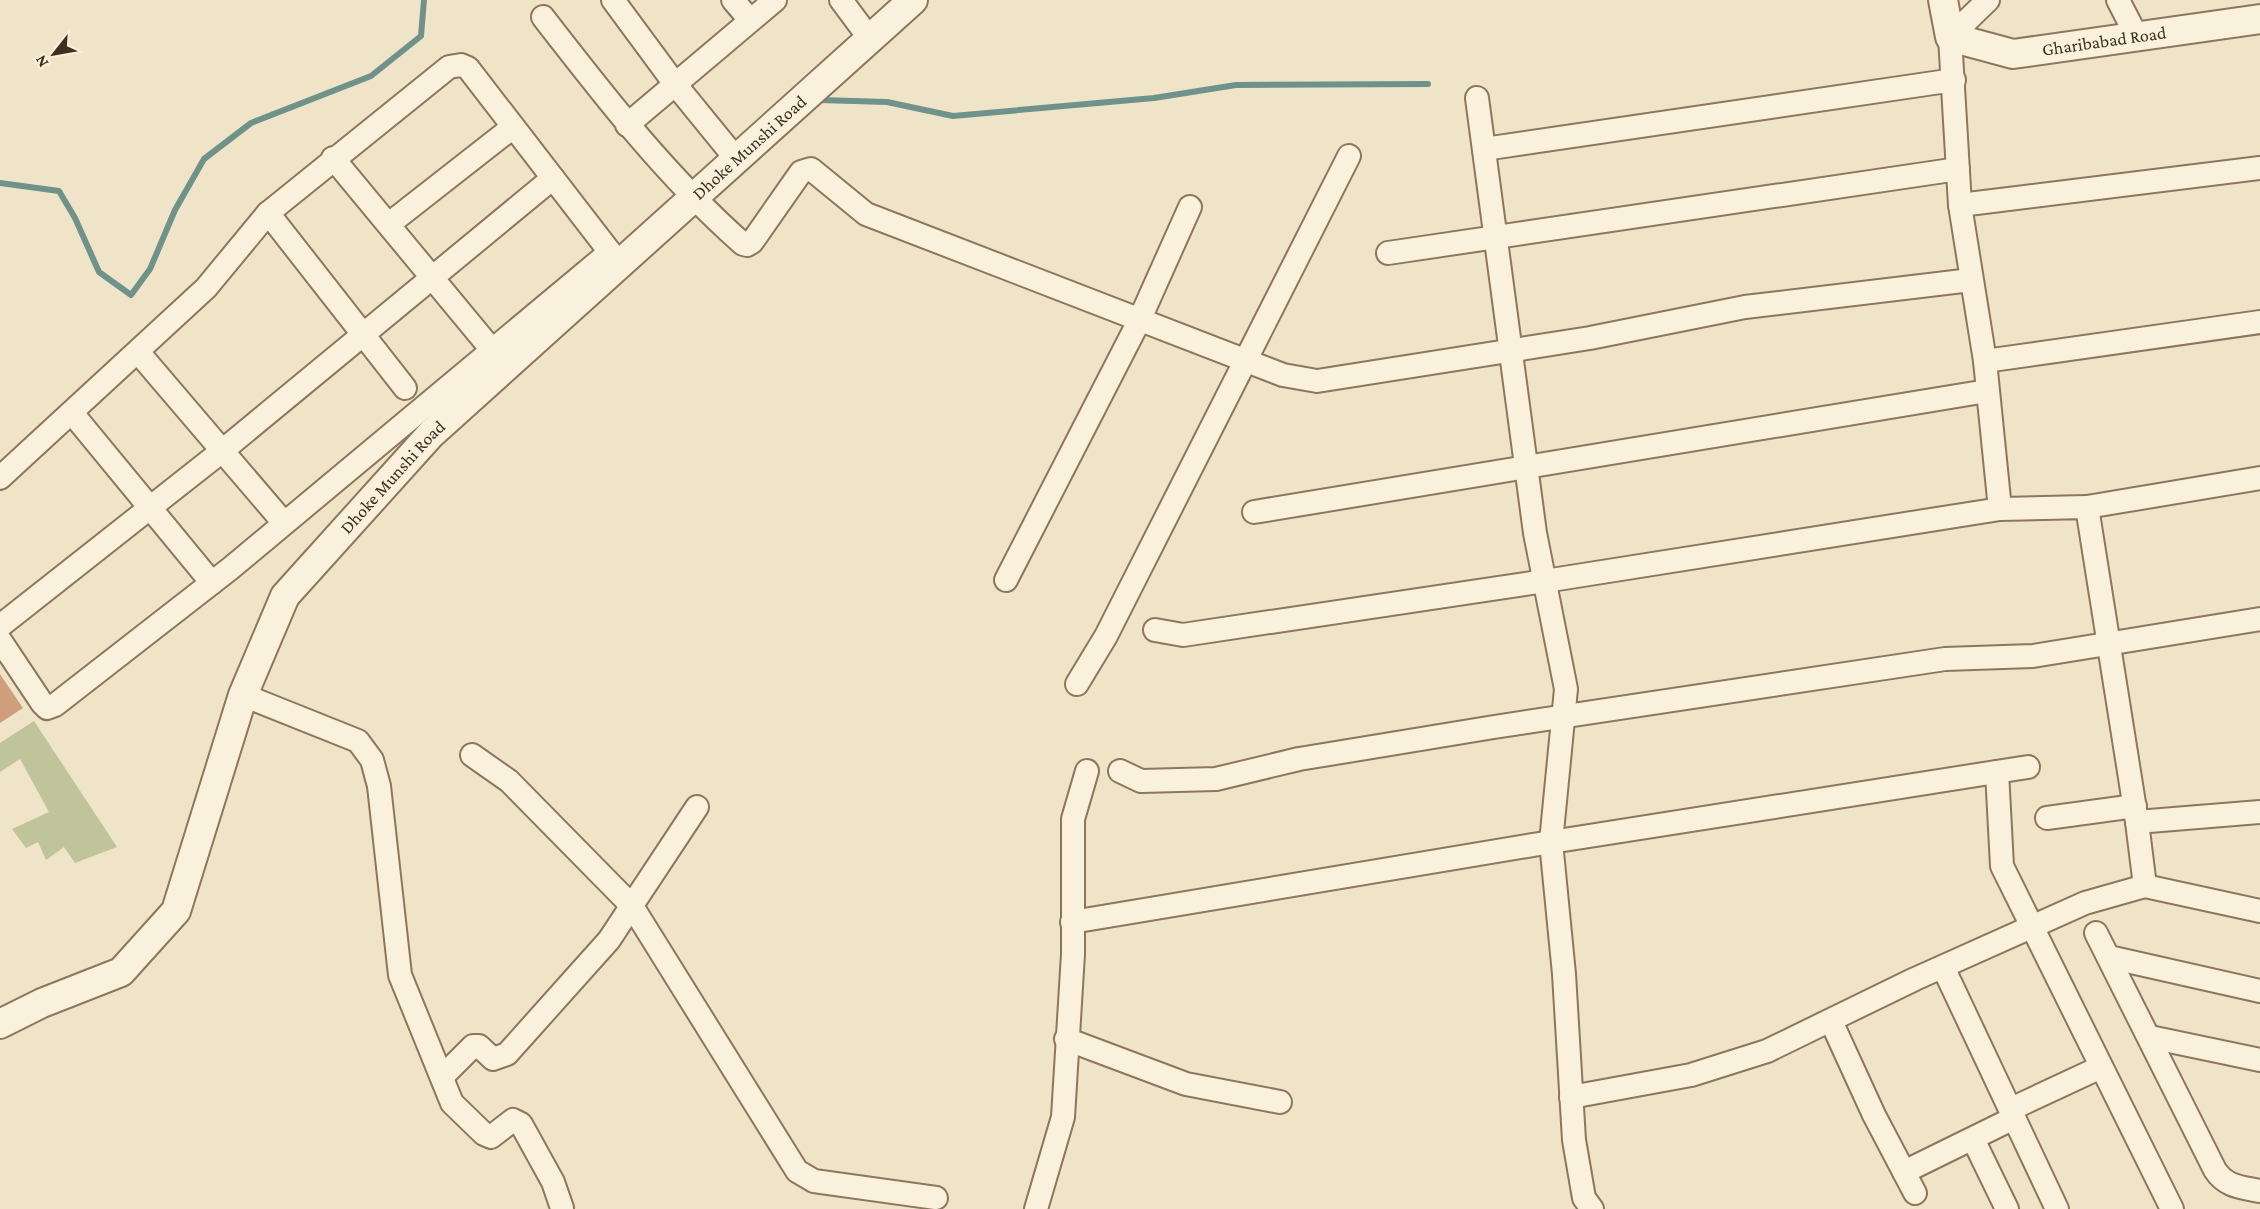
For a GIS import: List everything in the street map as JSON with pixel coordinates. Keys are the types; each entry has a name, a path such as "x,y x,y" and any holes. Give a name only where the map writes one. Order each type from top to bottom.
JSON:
{"street":[{"path":"613,0 675,84 737,160"},
{"path":"733,0 750,20"},
{"path":"627,125 775,0"},
{"path":"841,0 870,39"},
{"name":"Dhoke Munshi Road","path":"0,1024 121,972 176,910 243,695 285,596 431,434 615,258 694,198 913,0"},
{"path":"1942,0 1950,37 1954,80 1960,205 1985,361 2000,509"},
{"path":"1950,37 1988,0"},
{"path":"2118,0 2137,36"},
{"path":"543,17 627,125 694,198 747,245 752,242 801,172 811,169 866,214 1283,375 1317,381 1590,338 1745,307 1971,280"},
{"name":"Gharibabad Road","path":"1950,37 2013,54 2260,19"},
{"path":"0,478 206,288 268,213 333,158 449,67 461,65 468,68 615,258 492,350 213,583 55,705 47,708 0,640"},
{"path":"1484,148 1954,80"},
{"path":"1478,98 1526,467 1566,689 1551,842 1564,974 1574,1140 1584,1198 1592,1209"},
{"path":"389,224 513,127"},
{"path":"1077,684 1106,636 1349,156"},
{"path":"333,158 492,350"},
{"path":"1960,205 2260,168"},
{"path":"1388,253 1958,169"},
{"path":"0,626 222,451 553,178"},
{"path":"1006,580 1139,321 1190,207"},
{"path":"268,213 361,335 405,388"},
{"path":"1985,361 2260,322"},
{"path":"138,352 284,524"},
{"path":"1254,512 1987,391"},
{"path":"72,413 213,583"},
{"path":"1155,630 1183,635 1545,581 2000,509 2087,507 2260,478"},
{"path":"2087,507 2136,814 2145,886"},
{"path":"1120,771 1140,781 1216,779 1299,759 1564,716 1945,659 2032,656 2260,619"},
{"path":"243,695 358,741 372,760 379,786 400,975 452,1103 484,1134 496,1135 513,1120 521,1124 553,1182 562,1208"},
{"path":"472,755 509,781 632,906 797,1171 814,1181 936,1198"},
{"path":"1072,922 1551,842 2028,768"},
{"path":"1036,1209 1063,1117 1073,954 1073,819 1088,771"},
{"path":"1997,772 2002,866 2030,927 2172,1209"},
{"path":"442,1077 472,1046 479,1046 493,1059 507,1054 609,940 697,807"},
{"path":"2048,818 2260,812"},
{"path":"1571,1097 1690,1075 1767,1051 2030,927 2085,903 2145,886 2260,911"},
{"path":"2096,933 2221,1180 2260,1191"},
{"path":"2109,957 2260,991"},
{"path":"1943,967 2057,1209"},
{"path":"1831,1021 1915,1193"},
{"path":"2150,1036 2260,1060"},
{"path":"1066,1039 1186,1084 1280,1102"},
{"path":"1904,1172 1973,1139 2013,1114 2101,1067"},
{"path":"1973,1139 2007,1209"}],"green space":[{"path":"34,721 117,847 75,863 64,847 46,860 38,842 26,848 12,829 49,812 20,759 0,772 0,743"}],"building":[{"path":"0,674 23,708 0,723"}],"waterway":[{"path":"0,183 59,191 75,218 99,272 131,295 150,269 175,210 204,159 251,123 371,76 421,36 424,0"},
{"path":"819,100 887,102 953,116 1154,98 1236,85 1428,84"}]}
